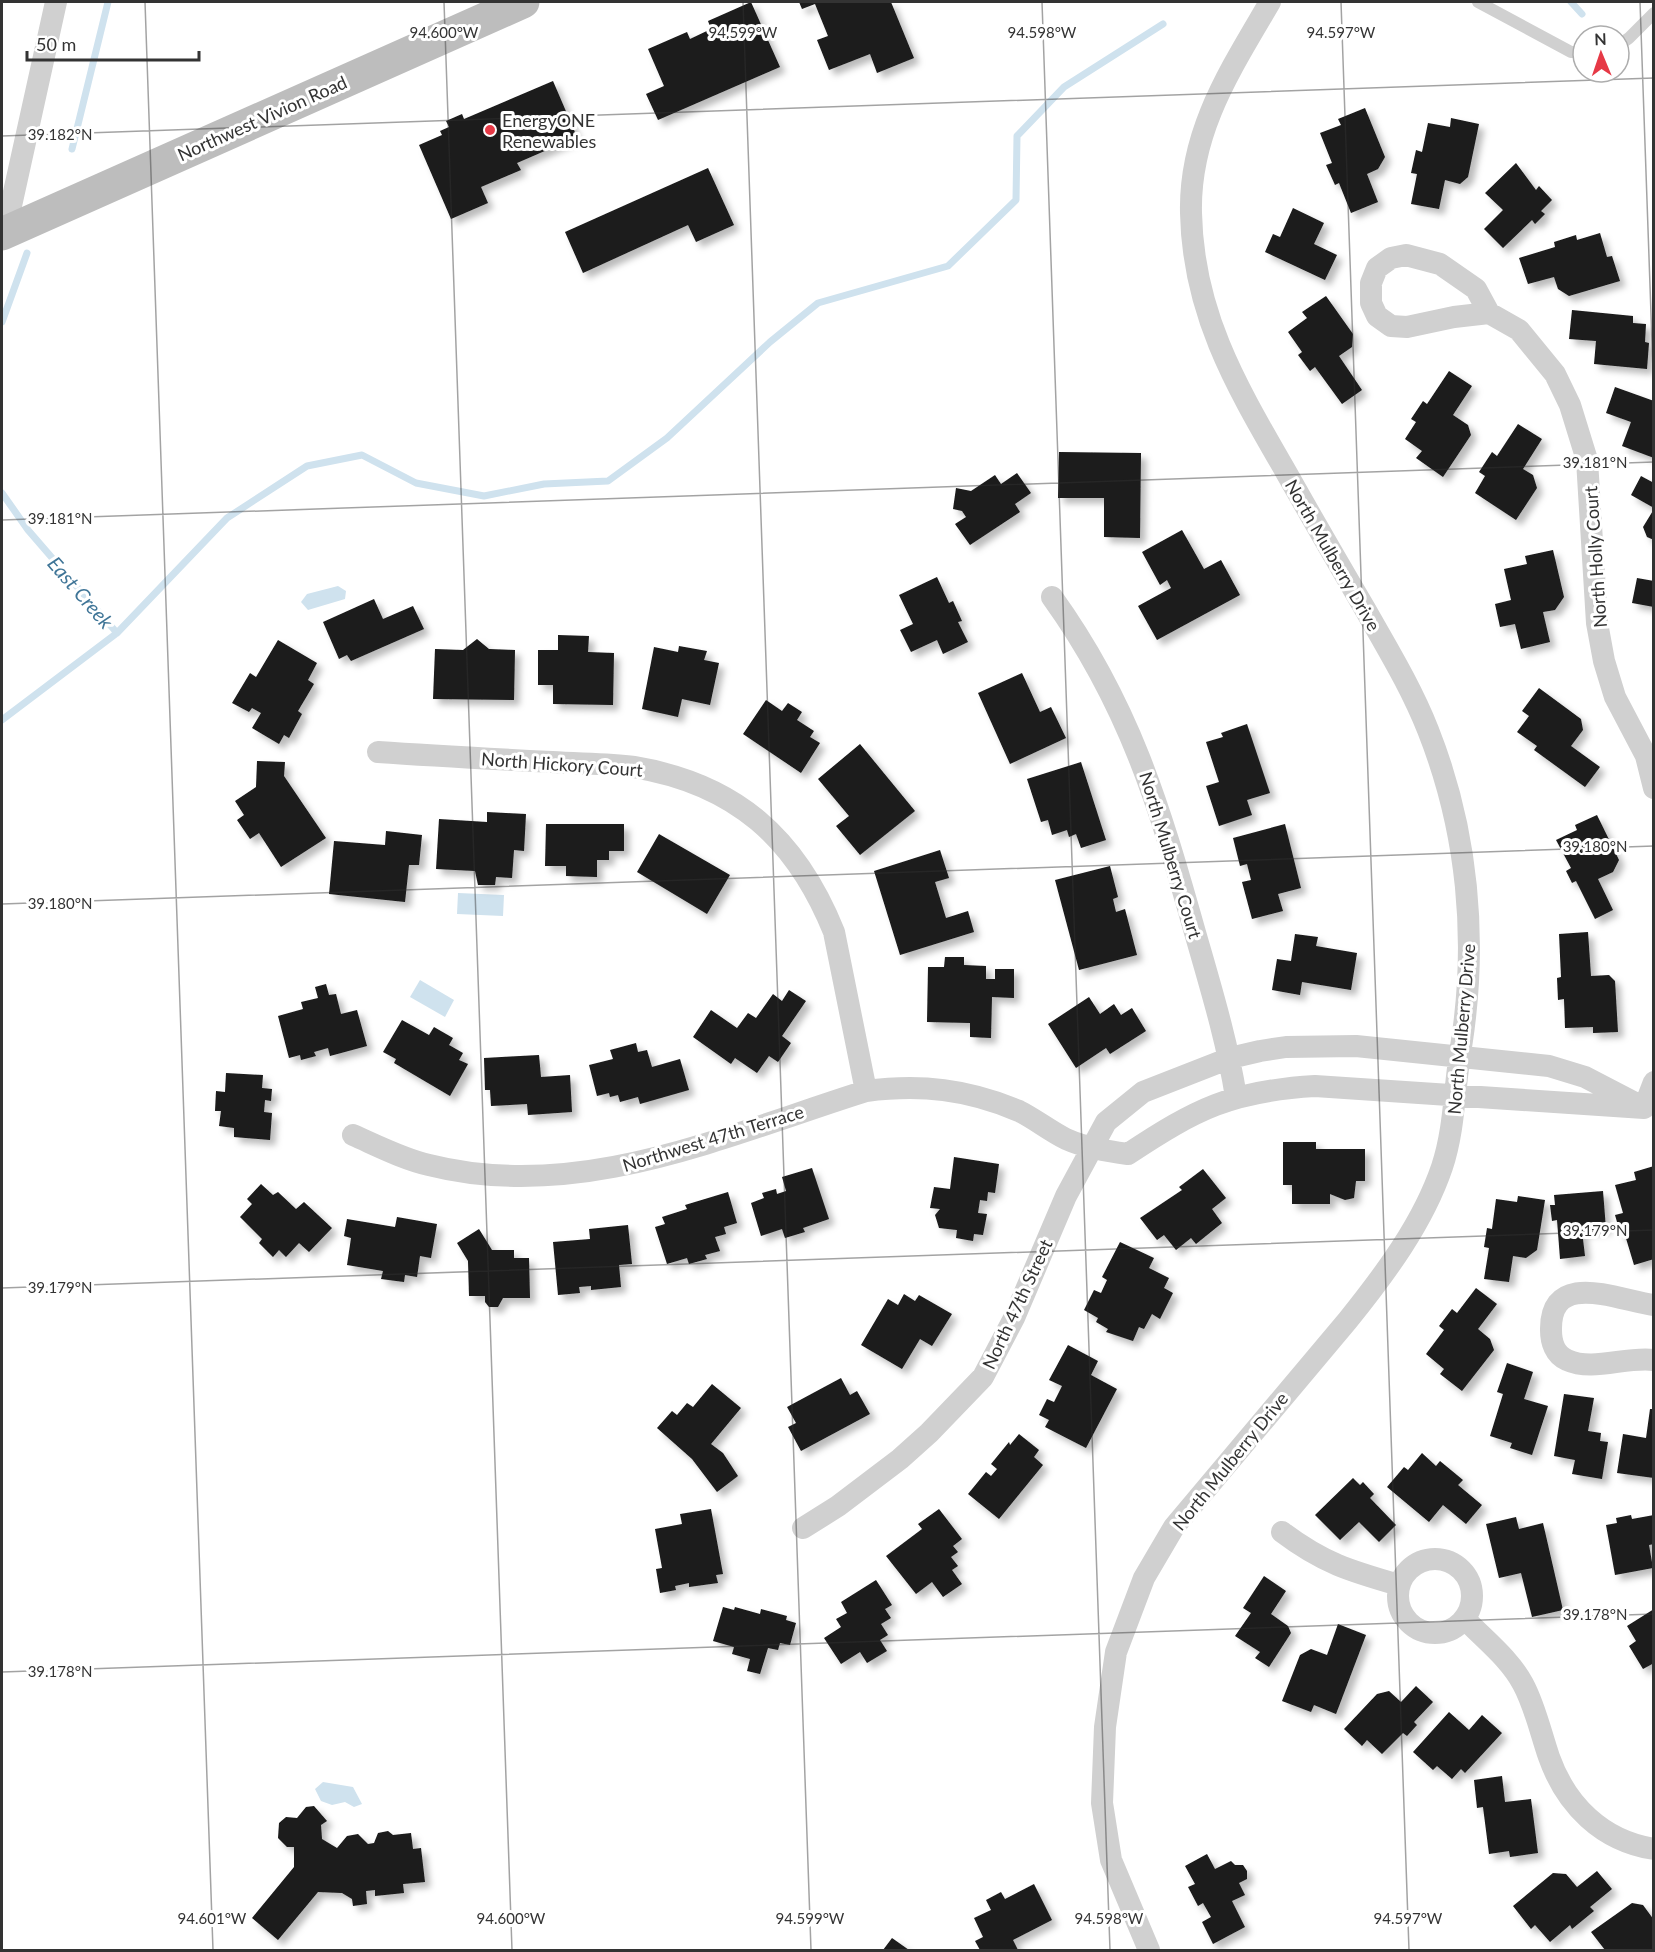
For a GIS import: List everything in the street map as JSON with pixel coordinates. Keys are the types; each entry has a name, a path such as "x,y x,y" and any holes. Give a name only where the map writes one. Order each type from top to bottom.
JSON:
{"main road":[{"name":"Northwest Vivion Road","path":"3,233 523,2"}],"street":[{"path":"3,233 56,2"},
{"name":"North Mulberry Drive","path":"1149,1950 1111,1860 1102,1803 1105,1727 1116,1652 1132,1606 1158,1552 1192,1503 1348,1320 1393,1260 1416,1220 1442,1168 1456,1097 1469,964 1467,894 1457,826 1440,761 1423,717 1397,665 1239,388 1207,317 1197,277 1191,213 1194,165 1199,142 1215,98 1270,2"},
{"path":"1406,255 1420,257 1459,275 1476,289 1489,313 1454,317 1407,327 1391,326 1377,316 1371,303 1371,283 1377,268 1391,258 1406,255"},
{"name":"North Holly Court","path":"1489,313 1519,330 1538,351 1555,374 1570,405 1587,460 1597,623 1604,661 1615,697 1650,758 1653,788"},
{"name":"North Mulberry Court","path":"1052,597 1082,638 1109,687 1149,780 1167,829 1230,1058 1236,1097"},
{"name":"North Hickory Court","path":"378,752 632,767 681,777 712,789 737,803 759,819 796,860 826,912 834,932 866,1091"},
{"name":"North 47th Street","path":"803,1528 838,1506 900,1459 929,1433 983,1377 1014,1318 1066,1196 1106,1122 1143,1092 1230,1058 1286,1047 1356,1046 1549,1066 1584,1077 1649,1112"},
{"path":"1649,1112 1653,1082"},
{"name":"Northwest 47th Terrace","path":"353,1135 402,1157 430,1166 469,1172 525,1176 579,1173 632,1164 679,1152 866,1091 900,1087 928,1087 968,1094 1020,1112 1066,1139 1093,1149 1128,1155 1205,1107 1274,1088 1315,1086 1649,1112"},
{"path":"1653,1305 1630,1302 1594,1292 1573,1293 1558,1303 1550,1318 1554,1349 1566,1360 1583,1364 1624,1359 1653,1360"},
{"path":"1282,1532 1310,1553 1340,1568 1399,1585"},
{"path":"1437,1558 1453,1562 1466,1573 1473,1588 1473,1604 1465,1619 1452,1630 1435,1634 1418,1629 1405,1618 1398,1602 1399,1585 1407,1570 1421,1561 1437,1558"},
{"path":"1465,1619 1504,1657 1524,1685 1565,1793 1582,1814 1620,1840 1653,1849"}],"lane":[{"path":"1478,2 1571,52"},
{"path":"1631,36 1653,13"}],"water":[{"path":"338,586 346,591 345,599 308,610 301,602 307,594"},
{"path":"458,893 504,895 503,916 457,914"},
{"path":"420,980 454,1000 445,1017 410,997"},
{"path":"323,1782 353,1787 362,1804 354,1807 345,1802 332,1805 321,1801 315,1789"}],"building":[{"path":"751,2 780,67 658,120 646,94 664,86 648,49 687,32 690,39 711,29 708,21"},
{"path":"799,2 891,2 914,58 877,73 870,54 829,70 817,40 828,36 815,4 802,9"},
{"path":"553,81 577,137 517,163 521,170 481,187 488,203 451,219 419,145 442,135 440,131 449,127 446,121 462,114 464,119"},
{"path":"1365,108 1385,157 1378,169 1367,174 1378,202 1351,213 1339,183 1335,185 1326,165 1332,163 1320,133 1341,125 1338,119"},
{"path":"1451,118 1479,124 1468,177 1460,184 1445,180 1439,209 1411,204 1417,174 1411,173 1416,150 1422,152 1428,123 1450,127"},
{"path":"1516,163 1536,190 1539,186 1552,200 1541,211 1545,214 1535,224 1532,220 1503,248 1484,229 1503,210 1485,193"},
{"path":"708,168 734,225 696,242 688,225 583,273 565,232"},
{"path":"1293,208 1324,223 1314,244 1337,255 1325,280 1265,252 1273,234 1280,237"},
{"path":"1600,233 1607,257 1612,256 1620,281 1569,296 1558,289 1554,277 1528,284 1519,258 1555,247 1554,242 1576,235 1577,240"},
{"path":"1326,296 1353,334 1352,347 1339,356 1362,390 1342,404 1315,367 1310,371 1298,355 1302,352 1288,332 1307,318 1302,312"},
{"path":"1572,310 1633,316 1633,323 1646,324 1645,342 1649,343 1647,369 1594,364 1596,341 1569,339"},
{"path":"1449,371 1472,386 1453,415 1468,425 1471,435 1443,477 1416,458 1422,451 1405,439 1416,422 1411,419 1423,401 1427,404"},
{"path":"1615,387 1654,401 1654,458 1622,446 1631,422 1606,413"},
{"path":"1518,424 1542,439 1523,469 1533,475 1537,488 1516,520 1475,493 1485,476 1479,472 1492,452 1497,456"},
{"path":"1059,452 1141,453 1140,538 1104,537 1104,498 1058,498"},
{"path":"1017,473 1031,493 1015,504 1020,512 970,545 955,524 966,517 962,511 953,509 956,488 971,491 995,475 1001,484"},
{"path":"1641,476 1654,483 1654,508 1631,495"},
{"path":"1654,509 1654,540 1647,537 1643,527"},
{"path":"1182,530 1204,569 1221,560 1240,595 1157,640 1138,606 1171,588 1167,580 1160,585 1142,552"},
{"path":"1553,550 1564,597 1555,610 1543,612 1550,642 1521,649 1515,624 1500,627 1495,604 1511,600 1504,569 1527,564 1525,556"},
{"path":"937,577 949,603 953,601 962,621 958,622 968,642 943,654 937,640 911,652 900,630 913,624 899,595"},
{"path":"1637,578 1654,581 1654,607 1632,603"},
{"path":"374,599 383,619 413,606 424,629 351,661 347,655 339,659 323,622"},
{"path":"558,635 589,636 588,652 614,653 613,705 553,704 553,685 538,685 538,650 558,650"},
{"path":"477,639 489,649 515,650 514,700 433,699 435,649 463,650"},
{"path":"278,640 317,663 308,680 314,684 298,711 302,714 289,738 284,735 279,744 252,728 261,713 252,708 249,712 232,703 250,673 256,677"},
{"path":"679,646 707,651 704,660 719,663 710,705 682,699 678,717 642,709 654,647 678,652"},
{"path":"1022,673 1040,712 1051,707 1066,738 1010,764 978,693"},
{"path":"1539,688 1581,719 1583,730 1571,746 1600,767 1585,787 1534,750 1537,746 1517,732 1529,716 1522,711"},
{"path":"766,700 782,711 788,703 802,712 797,720 814,731 810,737 820,743 801,773 743,734"},
{"path":"1247,724 1270,793 1247,800 1252,815 1219,826 1206,786 1219,782 1206,742 1223,737 1221,733"},
{"path":"860,744 915,811 860,855 836,826 849,816 818,779"},
{"path":"257,761 285,762 284,776 326,838 281,867 259,833 250,839 237,820 244,815 235,801 256,787"},
{"path":"1081,762 1106,840 1081,848 1076,834 1069,837 1067,830 1052,835 1048,820 1041,822 1027,779"},
{"path":"487,812 526,814 524,851 514,850 512,878 496,877 495,885 478,885 475,871 436,869 439,819 487,822"},
{"path":"1597,815 1619,860 1613,872 1598,879 1613,910 1595,919 1576,881 1572,883 1566,871 1571,868 1556,840 1577,830 1575,825"},
{"path":"546,824 624,824 624,851 609,851 609,860 597,860 597,877 566,876 566,866 545,866"},
{"path":"1285,824 1301,888 1278,894 1283,911 1252,919 1242,882 1251,880 1247,864 1240,866 1233,838"},
{"path":"386,831 422,835 419,865 409,865 405,902 329,894 334,841 385,845"},
{"path":"659,834 730,875 707,914 637,872"},
{"path":"940,850 949,878 935,882 946,918 968,911 974,932 900,955 874,871"},
{"path":"1110,866 1118,897 1113,899 1116,912 1125,909 1137,955 1079,970 1055,880"},
{"path":"1588,932 1591,976 1609,975 1615,981 1618,1032 1593,1033 1593,1027 1565,1028 1564,999 1558,1000 1557,978 1561,977 1559,934"},
{"path":"1295,934 1318,937 1316,946 1357,953 1351,990 1302,982 1300,995 1272,990 1277,959 1291,961"},
{"path":"945,957 964,957 964,965 986,966 986,979 995,979 995,969 1014,969 1014,998 992,997 991,1038 970,1037 970,1023 927,1022 928,967 944,967"},
{"path":"326,984 329,995 336,994 341,1014 357,1010 367,1046 330,1056 328,1048 314,1052 316,1056 301,1060 300,1055 289,1058 278,1016 303,1009 301,1002 318,998 315,987"},
{"path":"789,990 806,1001 782,1036 791,1043 778,1062 769,1056 757,1073 735,1058 731,1064 693,1037 711,1010 737,1028 748,1013 756,1018 773,994 782,1001"},
{"path":"1089,997 1100,1014 1114,1004 1121,1015 1132,1008 1146,1031 1110,1054 1106,1048 1076,1068 1048,1024"},
{"path":"402,1020 429,1035 434,1027 453,1038 449,1045 463,1053 459,1060 468,1064 450,1096 394,1063 396,1059 383,1052"},
{"path":"636,1043 638,1052 647,1050 652,1067 680,1059 689,1090 640,1104 638,1097 620,1102 618,1095 610,1097 609,1093 597,1096 589,1065 613,1059 610,1050"},
{"path":"539,1055 541,1077 570,1075 572,1112 528,1115 527,1104 491,1106 490,1090 485,1090 484,1058"},
{"path":"226,1073 263,1075 262,1088 272,1089 271,1101 265,1100 264,1112 272,1113 270,1140 234,1137 234,1128 219,1126 221,1111 215,1111 216,1091 225,1092"},
{"path":"1283,1142 1316,1142 1316,1149 1365,1149 1365,1181 1356,1181 1354,1198 1345,1200 1330,1194 1330,1204 1292,1204 1292,1185 1283,1185"},
{"path":"954,1157 999,1164 995,1193 988,1192 987,1201 980,1200 978,1213 987,1214 983,1235 974,1234 973,1241 956,1238 957,1230 939,1228 935,1215 940,1209 930,1208 934,1187 950,1189"},
{"path":"1654,1166 1654,1259 1634,1265 1625,1235 1621,1236 1615,1215 1623,1213 1615,1185 1636,1180 1634,1172"},
{"path":"812,1168 829,1219 803,1228 805,1232 785,1238 782,1229 761,1236 751,1203 764,1198 762,1193 776,1189 777,1194 786,1191 782,1177"},
{"path":"1203,1169 1226,1198 1212,1209 1222,1223 1196,1244 1191,1238 1176,1250 1164,1235 1157,1240 1140,1218 1182,1190 1179,1187"},
{"path":"261,1184 273,1195 278,1192 296,1209 304,1202 332,1228 309,1252 299,1243 286,1257 279,1250 273,1257 259,1243 262,1239 240,1217 252,1204 247,1199"},
{"path":"1603,1191 1606,1229 1582,1231 1585,1256 1560,1259 1557,1220 1552,1221 1550,1205 1555,1205 1554,1195"},
{"path":"728,1192 737,1223 724,1227 726,1234 715,1237 720,1251 705,1255 707,1259 689,1264 687,1258 667,1264 655,1227 665,1224 662,1217 687,1209 685,1205"},
{"path":"1518,1196 1545,1200 1537,1250 1526,1258 1513,1256 1509,1282 1484,1279 1489,1248 1484,1247 1487,1228 1492,1229 1496,1199 1517,1202"},
{"path":"397,1217 437,1224 431,1258 420,1256 417,1277 405,1275 404,1282 381,1279 383,1271 347,1265 351,1238 344,1236 347,1219 395,1227"},
{"path":"628,1225 632,1264 619,1265 621,1287 591,1290 591,1286 579,1287 580,1293 558,1295 553,1242 590,1239 589,1229"},
{"path":"479,1229 492,1250 514,1250 514,1258 529,1258 530,1298 503,1298 498,1307 489,1307 485,1302 485,1296 469,1296 468,1261 457,1243"},
{"path":"1120,1242 1154,1258 1149,1268 1169,1278 1164,1288 1173,1293 1160,1319 1152,1314 1144,1329 1139,1327 1133,1341 1106,1332 1108,1329 1096,1322 1098,1318 1084,1310 1094,1290 1101,1293 1107,1280 1102,1277"},
{"path":"1476,1288 1497,1304 1478,1329 1490,1339 1494,1350 1462,1391 1440,1374 1444,1369 1426,1354 1444,1330 1439,1326 1452,1309 1457,1313"},
{"path":"904,1294 915,1301 919,1295 952,1314 932,1346 920,1339 902,1369 861,1345 888,1299 898,1305"},
{"path":"1068,1345 1098,1361 1091,1375 1117,1389 1086,1448 1045,1427 1049,1420 1039,1415 1047,1399 1054,1402 1062,1386 1049,1380"},
{"path":"1507,1363 1533,1372 1524,1399 1548,1406 1532,1455 1510,1448 1512,1443 1490,1436 1503,1394 1497,1392"},
{"path":"841,1378 850,1395 857,1391 870,1414 801,1451 788,1427 796,1423 787,1407"},
{"path":"712,1384 741,1408 711,1444 723,1453 738,1476 717,1492 692,1459 657,1428 672,1411 677,1415 687,1403 693,1407"},
{"path":"1564,1394 1594,1398 1588,1431 1601,1433 1600,1441 1608,1442 1602,1479 1572,1474 1575,1460 1554,1456"},
{"path":"1650,1409 1654,1409 1654,1478 1617,1473 1623,1434 1646,1438"},
{"path":"1019,1434 1039,1450 1034,1457 1043,1465 999,1519 968,1494 986,1472 991,1476 997,1469 991,1464 1009,1442 1010,1445"},
{"path":"1422,1453 1436,1466 1440,1461 1463,1480 1458,1485 1482,1505 1466,1524 1443,1505 1429,1522 1387,1487 1404,1467 1408,1470"},
{"path":"1353,1478 1360,1485 1363,1482 1374,1494 1370,1498 1396,1525 1379,1542 1359,1522 1340,1540 1315,1515"},
{"path":"711,1509 723,1574 716,1575 718,1583 689,1587 689,1583 675,1586 676,1590 660,1593 656,1569 662,1568 655,1529 682,1524 680,1514"},
{"path":"939,1509 962,1539 953,1546 958,1552 951,1557 958,1566 952,1570 962,1584 943,1597 932,1582 916,1594 886,1556 922,1529 918,1524"},
{"path":"1631,1515 1632,1519 1654,1515 1654,1544 1649,1545 1653,1568 1615,1575 1606,1525 1617,1523 1616,1518"},
{"path":"1516,1517 1519,1529 1543,1523 1563,1610 1532,1617 1521,1573 1499,1578 1486,1524"},
{"path":"1264,1576 1286,1591 1271,1614 1288,1626 1291,1633 1269,1667 1255,1658 1260,1652 1235,1636 1251,1613 1243,1608"},
{"path":"876,1580 892,1605 885,1609 891,1618 881,1624 888,1635 880,1640 887,1651 867,1663 860,1652 841,1664 824,1638 841,1627 836,1619 847,1613 841,1602"},
{"path":"723,1607 734,1610 735,1607 760,1614 761,1609 787,1616 786,1620 796,1623 790,1645 780,1643 778,1650 768,1648 760,1674 747,1671 750,1659 732,1654 734,1647 713,1641"},
{"path":"1654,1609 1654,1663 1643,1669 1629,1646 1636,1641 1627,1626"},
{"path":"1338,1624 1366,1635 1336,1714 1314,1705 1311,1712 1282,1701 1300,1655 1311,1649 1327,1655"},
{"path":"1416,1686 1433,1702 1414,1722 1417,1725 1407,1736 1403,1733 1382,1754 1367,1740 1362,1746 1344,1729 1377,1694 1389,1691 1401,1702"},
{"path":"1449,1712 1469,1730 1482,1715 1502,1733 1465,1773 1461,1769 1452,1779 1437,1766 1433,1770 1413,1752"},
{"path":"1502,1776 1505,1802 1531,1799 1538,1853 1510,1857 1509,1851 1489,1854 1483,1807 1477,1808 1474,1780"},
{"path":"314,1806 327,1821 321,1825 322,1839 337,1848 347,1836 358,1834 368,1844 374,1843 378,1833 388,1831 393,1835 411,1833 413,1849 421,1848 425,1882 403,1884 404,1893 375,1896 375,1890 366,1891 367,1904 353,1906 352,1899 342,1893 318,1892 278,1940 252,1918 294,1867 294,1847 287,1847 278,1838 279,1823 286,1817 297,1818 306,1807"},
{"path":"1207,1854 1215,1869 1231,1861 1235,1865 1243,1865 1247,1871 1247,1879 1239,1883 1245,1895 1232,1901 1245,1927 1213,1944 1202,1922 1211,1917 1203,1903 1198,1906 1188,1887 1195,1884 1185,1866"},
{"path":"1597,1871 1612,1889 1590,1907 1594,1911 1572,1929 1570,1925 1550,1942 1535,1925 1531,1929 1513,1906 1553,1873 1566,1874 1577,1887"},
{"path":"1034,1884 1052,1920 1013,1940 1018,1950 980,1950 975,1941 983,1937 974,1918 991,1910 986,1900 1001,1892 1005,1899"},
{"path":"1632,1903 1643,1905 1654,1920 1654,1950 1605,1950 1591,1932"},
{"path":"892,1938 909,1950 883,1950"}],"waterway":[{"name":"East Creek","path":"72,149 108,2"},
{"path":"1571,2 1582,14"},
{"path":"117,633 227,518 307,466 362,455 416,483 484,496 544,484 608,481 667,438 770,342 818,303 948,266 1016,200 1017,136 1064,87 1163,24"},
{"name":"East Creek","path":"2,322 27,253"},
{"name":"East Creek","path":"2,493 28,530 117,633 2,720"}],"place":[{"name":"EnergyONE Renewables","path":"490,130"}]}
